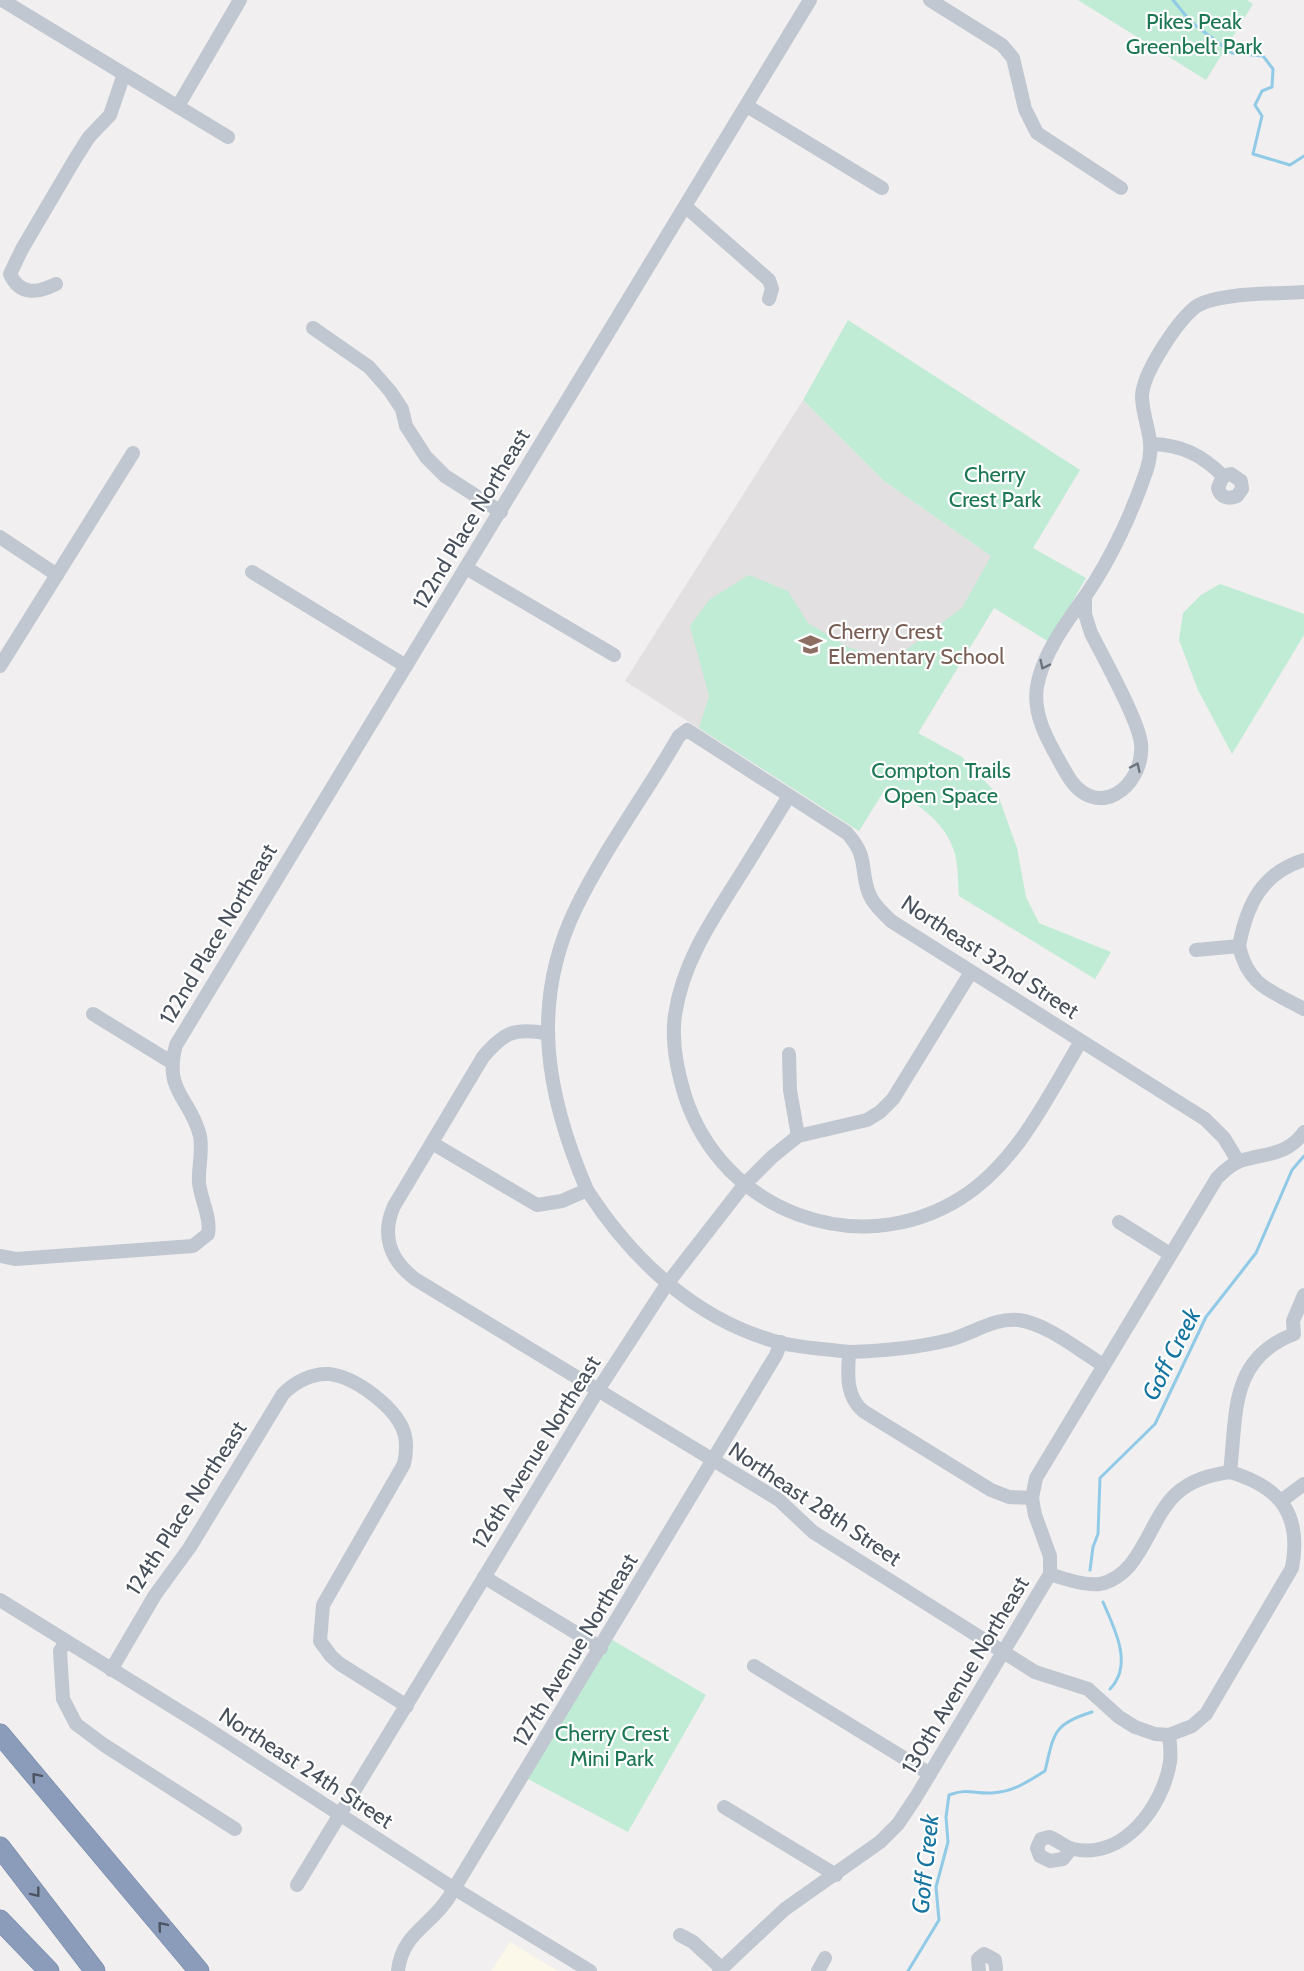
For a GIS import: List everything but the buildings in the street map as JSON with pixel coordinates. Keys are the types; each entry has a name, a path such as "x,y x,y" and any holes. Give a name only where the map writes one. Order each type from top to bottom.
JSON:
{"highway":[{"path":"0,1734 199,1971"},
{"path":"0,1847 95,1971"},
{"path":"0,1920 49,1971"}],"street":[{"path":"2,0 228,137"},
{"path":"178,106 240,0"},
{"name":"122nd Place Northeast","path":"171,1062 176,1045 189,1020 501,512 810,0"},
{"path":"930,0 1002,45 1013,58 1025,108 1037,133 1121,188"},
{"path":"56,284 40,293 26,291 14,283 10,274 75,159 89,137 110,115 124,74"},
{"path":"747,106 882,188"},
{"path":"686,207 769,280 772,289 769,298"},
{"path":"1085,597 1085,614 1091,633 1141,742 1137,768 1128,782 1120,791 1102,799 1081,794 1070,782 1040,719 1036,689 1040,674 1085,597 1127,516 1146,470 1152,444 1142,399 1143,386 1160,355 1196,306 1218,299 1304,292"},
{"path":"313,328 369,367 402,409 406,426 426,457 445,476 501,512"},
{"path":"1152,444 1185,448 1213,466 1222,476"},
{"path":"0,666 133,453"},
{"path":"0,537 57,575"},
{"path":"466,568 614,655"},
{"path":"252,572 406,666"},
{"path":"1062,633 1079,627 1091,633"},
{"name":"Northeast 32nd Street","path":"546,1033 554,978 564,938 575,911 609,849 679,736 687,730 847,834 857,845 864,860 868,890 873,902 891,921 1205,1119 1224,1138 1238,1161"},
{"path":"789,796 694,950 682,982 675,1017 674,1038 678,1076 692,1116 710,1147 744,1185 782,1209 836,1225 896,1224 926,1215 961,1198 993,1172 1011,1151 1081,1041"},
{"path":"1304,860 1275,872 1266,881 1250,909 1239,946 1248,974 1304,1009"},
{"path":"1196,950 1239,946"},
{"path":"789,1054 790,1090 798,1136 857,1125 880,1112 893,1099 971,972"},
{"path":"0,1256 16,1259 193,1246 204,1239 209,1226 199,1182 200,1136 172,1078 171,1062 93,1014"},
{"path":"586,1190 562,1201 537,1205 432,1143 483,1057 506,1036 522,1030 546,1033 555,1101 566,1141 586,1190 625,1243 667,1284 727,1321 781,1342 849,1352 921,1347 952,1339 1003,1320 1016,1320 1040,1326 1103,1365"},
{"path":"849,1352 849,1389 856,1405 863,1411 992,1490 1009,1497 1032,1498 1036,1478 1217,1178 1238,1161 1278,1153 1290,1147 1304,1132"},
{"name":"126th Avenue Northeast","path":"297,1885 598,1390 667,1284 744,1185 772,1157 798,1136"},
{"name":"Northeast 28th Street","path":"432,1143 388,1220 387,1234 390,1246 403,1270 779,1500 813,1532 1035,1672 1088,1689 1119,1717 1135,1727 1155,1734 1169,1735"},
{"path":"1119,1222 1170,1254"},
{"path":"1230,1472 1238,1398 1245,1373 1268,1348 1299,1334 1293,1321 1304,1295"},
{"name":"127th Avenue Northeast","path":"398,1971 400,1954 412,1935 444,1905 714,1461 776,1355 781,1342"},
{"name":"124th Place Northeast","path":"111,1670 154,1594 190,1547 283,1394 306,1379 328,1374 351,1382 382,1402 398,1420 405,1437 404,1464 323,1605 320,1641 340,1664 406,1706"},
{"path":"1050,1574 1101,1584 1141,1564 1159,1516 1175,1495 1209,1476 1230,1472 1265,1486 1281,1501 1294,1527 1296,1548 1292,1568 1216,1700 1192,1726 1169,1735 1170,1761 1156,1804 1138,1827 1122,1840 1089,1850 1071,1849"},
{"path":"1281,1501 1304,1484"},
{"name":"130th Avenue Northeast","path":"720,1970 777,1915 880,1842 898,1824 1005,1653 1050,1574 1050,1556 1035,1515 1032,1498"},
{"path":"484,1577 601,1648"},
{"name":"Northeast 24th Street","path":"0,1600 454,1888 590,1971"},
{"path":"66,1641 60,1651 63,1699 66,1710 76,1724 104,1745 235,1829"},
{"path":"754,1666 930,1774"},
{"path":"724,1807 836,1875"},
{"path":"680,1935 693,1942 720,1970"},
{"path":"818,1971 825,1958"}],"shaded area":[{"name":"Cherry Crest Elementary School","path":"803,400 884,481 991,556 1004,591 859,831 625,681"},
{"path":"510,1942 558,1971 491,1971"}],"green space":[{"name":"Pikes Peak Greenbelt Park","path":"1078,0 1247,0 1253,4 1206,80"},
{"path":"848,320 1080,470 1033,548 1086,578 1049,642 994,608 918,733 962,757 998,795 1017,848 1026,897 1039,923 1111,952 1095,979 959,896 956,859 950,842 944,831 928,813 908,799 887,786 859,831 699,728 709,696 690,626 710,599 749,575 788,591 808,623 850,648 895,658 962,608 991,556 884,481 803,400"},
{"path":"1220,584 1304,614 1304,635 1232,754 1198,690 1179,640 1183,613 1201,595"},
{"name":"Cherry Crest Mini Park","path":"609,1638 706,1695 628,1832 526,1778"}],"waterway":[{"name":"Goff Creek","path":"1173,0 1191,22 1232,53 1263,56 1273,69 1272,87 1262,91 1255,105 1262,116 1253,154 1290,165 1304,156"},
{"name":"Goff Creek","path":"1090,1570 1093,1547 1098,1534 1100,1478 1155,1424 1206,1317 1256,1253 1292,1170 1304,1156"},
{"name":"Goff Creek","path":"1103,1602 1120,1646 1121,1657 1121,1669 1110,1689"},
{"name":"Goff Creek","path":"908,1971 939,1920 936,1887 948,1842 946,1817 949,1795 966,1792 1000,1792 1032,1779 1045,1771 1054,1739 1062,1726 1079,1716 1092,1712"}],"place":[{"name":"Cherry Crest Elementary School","path":"810,644"}],"park label":[{"name":"Cherry Crest Park","path":"995,486"},
{"name":"Compton Trails Open Space","path":"941,782"}]}
